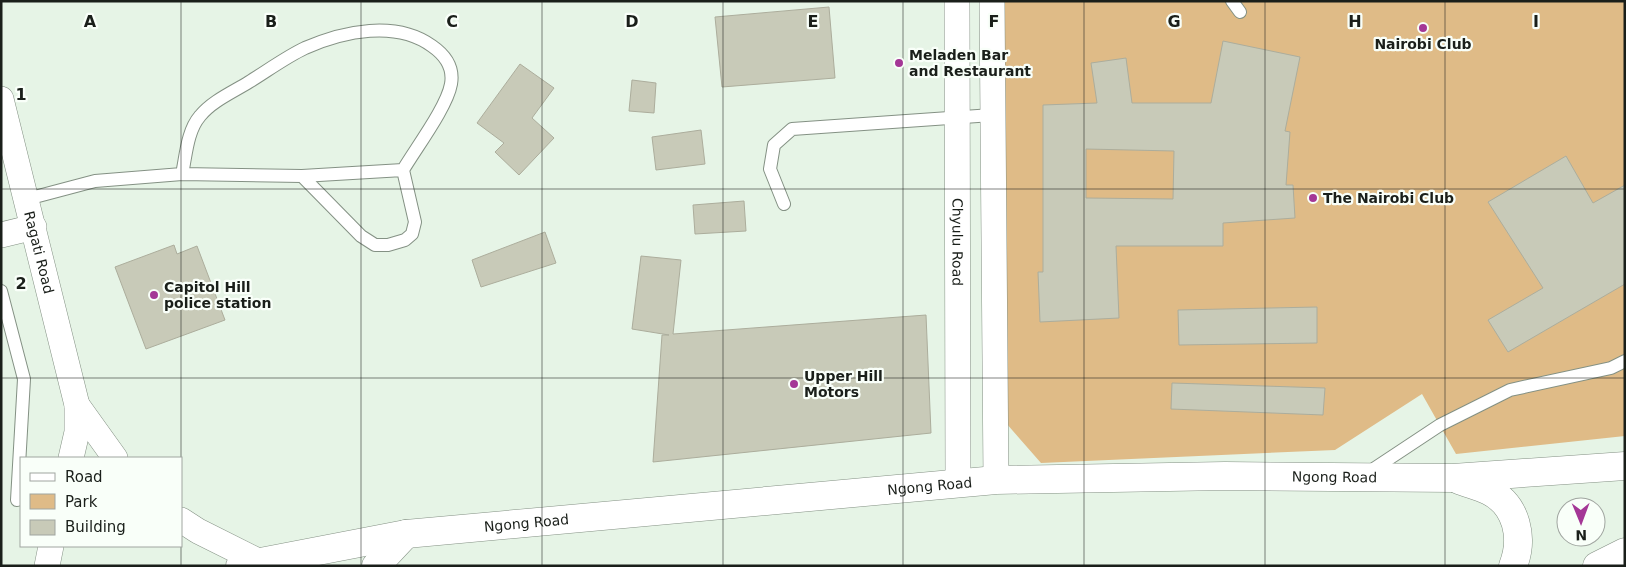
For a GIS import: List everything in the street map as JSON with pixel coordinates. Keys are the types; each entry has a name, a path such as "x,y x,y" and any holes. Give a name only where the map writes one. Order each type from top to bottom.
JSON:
{"main road":[{"name":"Ngong Road","path":"249,564 406,534 996,480 1363,476 1453,478 1625,466"},
{"path":"1453,478 1490,491 1508,505 1515,519 1518,532 1518,547 1513,566"},
{"path":"376,566 406,534"},
{"path":"1597,566 1625,552"}],"street":[{"name":"Chyulu Road","path":"957,1 958,483"},
{"path":"992,1 996,480"},
{"name":"Ragati Road","path":"1,99 78,405 77,432 71,457"},
{"path":"1,235 34,227"},
{"name":"Ragati Road","path":"78,405 114,457"},
{"path":"182,521 249,564"},
{"path":"47,566 51,547"}],"lane":[{"path":"182,174 192,130 199,116 214,103 304,48 343,36 382,30 418,36 440,51 450,64 452,82 447,97 403,170 415,222 412,234 405,240 388,246 375,245 360,236 302,176"},
{"path":"784,204 770,169 774,144 792,129 992,115"},
{"path":"27,199 95,181 182,174 302,176 403,170"},
{"path":"1,291 24,379 17,500"},
{"path":"1363,476 1440,425 1510,390 1611,368 1625,360"}],"green space":[{"name":"The Nairobi Club","path":"1005,1 1625,1 1625,436 1456,454 1422,394 1335,450 1041,463 999,415"}],"building":[{"path":"829,7 835,78 722,87 715,17"},
{"path":"1223,41 1300,57 1285,131 1290,132 1286,185 1293,185 1295,218 1223,223 1223,246 1116,246 1119,318 1040,322 1038,272 1043,272 1043,105 1097,103 1091,63 1126,58 1132,103 1211,103","holes":["1086,149 1174,151 1173,199 1086,198"]},
{"path":"520,64 554,88 532,118 554,138 519,175 495,152 504,143 477,123"},
{"path":"632,80 656,83 654,113 629,111"},
{"path":"701,130 705,164 656,170 652,137"},
{"path":"1566,156 1593,203 1625,185 1625,284 1508,352 1488,320 1543,288 1488,202"},
{"path":"744,201 746,231 695,234 693,205"},
{"path":"545,232 556,263 481,287 472,260"},
{"path":"174,245 177,254 197,246 225,320 146,349 115,267"},
{"name":"Upper Hill Motors","path":"641,256 681,260 673,334 926,315 931,433 653,462 662,335 669,335 632,329"},
{"path":"1317,307 1317,343 1179,345 1178,310"},
{"path":"1172,383 1325,388 1323,415 1171,409"}],"place":[{"name":"Nairobi Club","path":"1423,28"},
{"name":"Meladen Bar and Restaurant","path":"899,63"},
{"name":"The Nairobi Club","path":"1313,198"},
{"name":"Capitol Hill police station","path":"154,295"},
{"name":"Upper Hill Motors","path":"794,384"}]}
